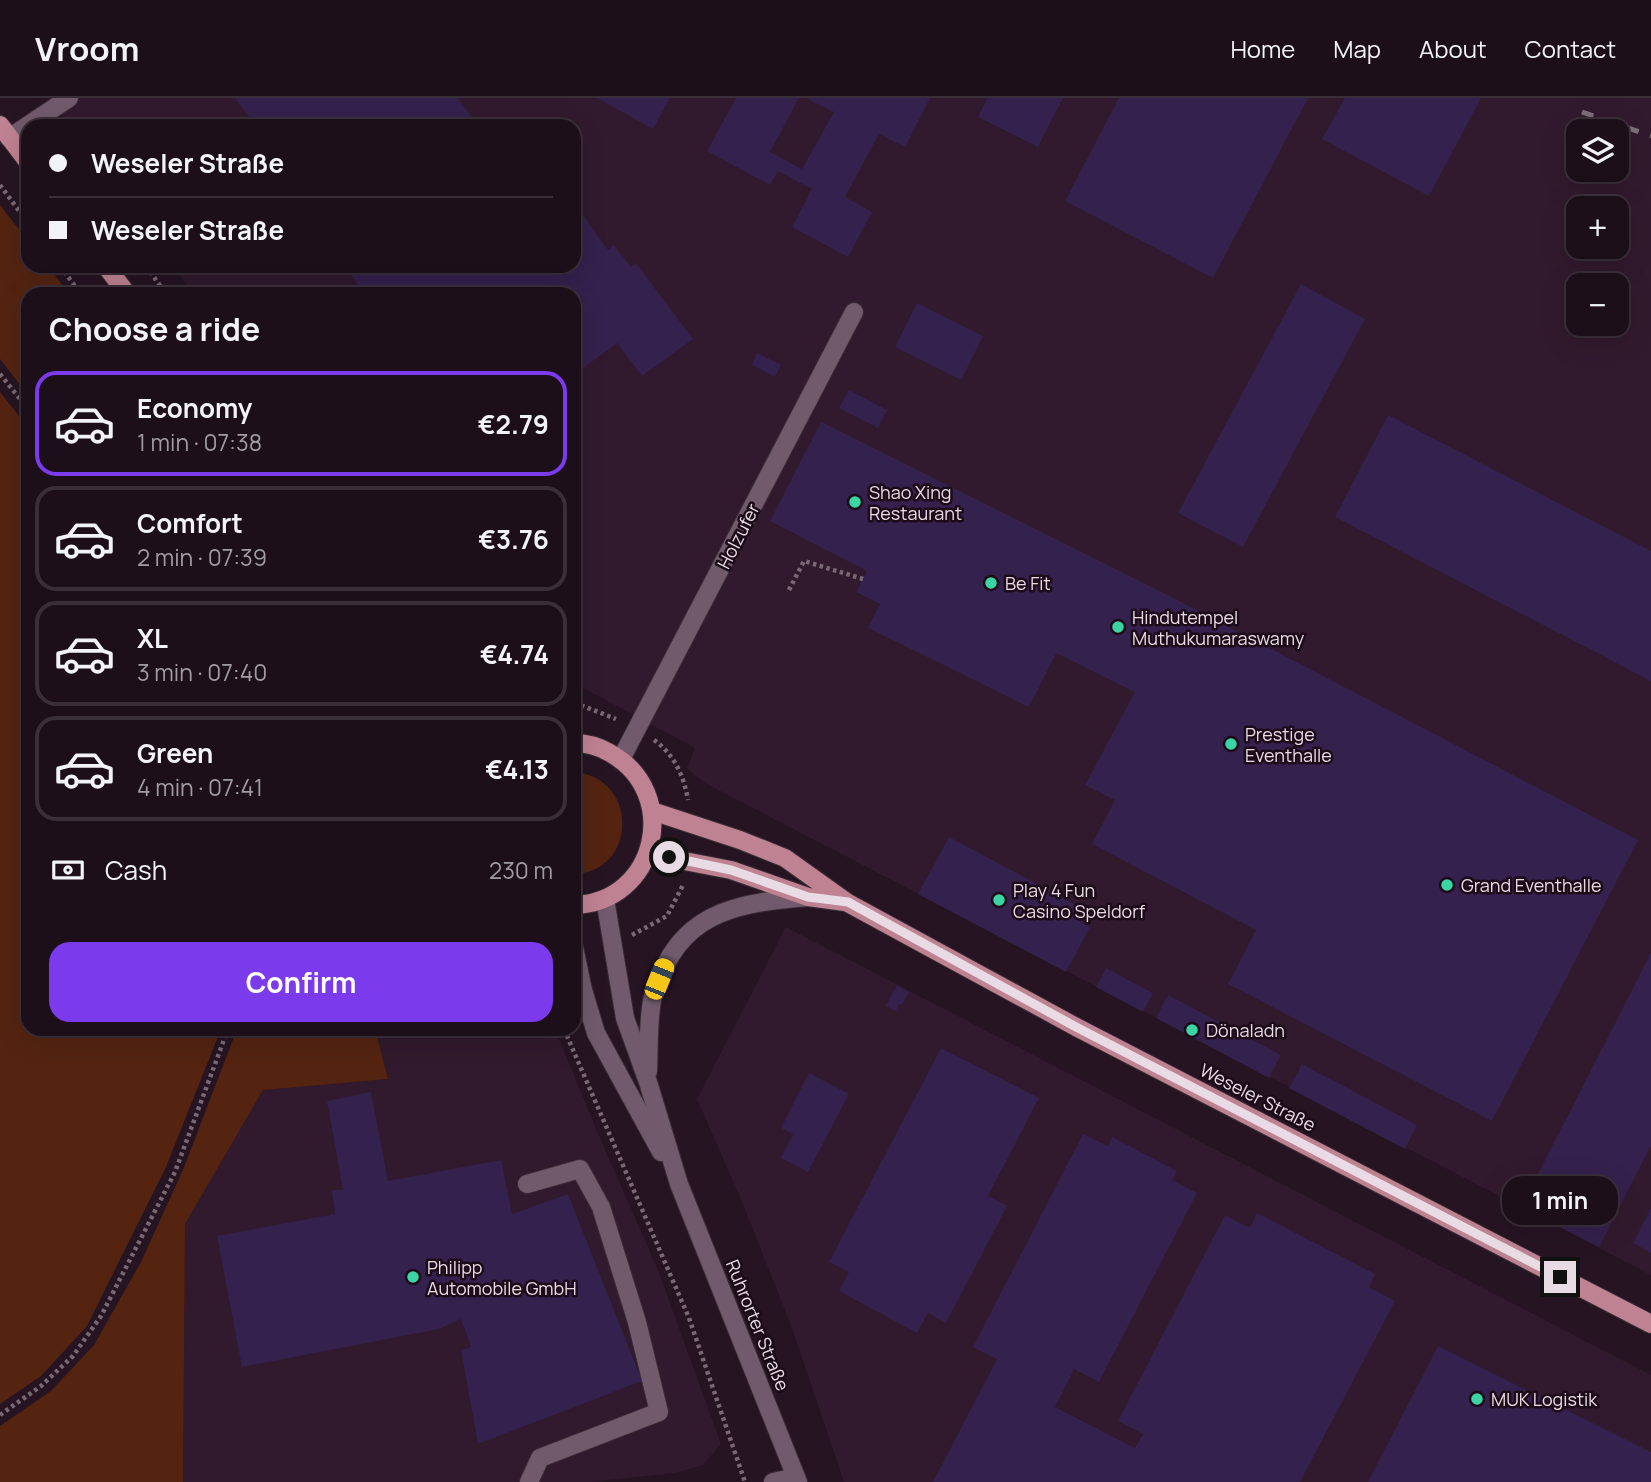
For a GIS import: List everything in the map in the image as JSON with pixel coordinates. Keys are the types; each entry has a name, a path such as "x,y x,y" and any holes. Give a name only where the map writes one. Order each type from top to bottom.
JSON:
{"main road":[{"path":"5,131 21,153"},
{"path":"581,744 602,748 621,759 636,774 646,791 652,811 653,832 648,854 638,872 623,888 605,899 581,904"},
{"name":"Weseler Straße","path":"652,811 785,858 848,902 1078,1028 1651,1324"},
{"name":"Weseler Straße","path":"648,854 731,870 808,897 848,902"}],"street":[{"path":"28,119 69,98"},
{"path":"5,131 21,123"},
{"name":"Holzufer","path":"621,759 854,312"},
{"name":"Ruhrorter Straße","path":"648,1082 652,1000 666,962 684,937 704,921 729,908 766,900 808,897"},
{"name":"Ruhrorter Straße","path":"605,899 625,1017 679,1184 797,1479"},
{"name":"Ruhrorter Straße","path":"581,980 596,1033 679,1184"},
{"path":"527,1184 580,1169 601,1207 637,1322 659,1412 540,1458 528,1482"},
{"path":"773,1482 797,1479"}],"path":[{"path":"0,185 21,214"},
{"path":"0,374 21,400"},
{"path":"789,590 804,561 863,579"},
{"path":"612,942 640,933 667,916 681,890 690,860"},
{"path":"0,1415 41,1386 73,1356 101,1316 175,1172 225,1036"},
{"path":"567,1036 689,1318 745,1482"}],"shaded area":[{"path":"48,98 1651,98 1651,1275 705,783 687,769 695,748 581,687 581,287 189,287 178,273 581,273 581,119 64,119"},
{"path":"0,205 21,232 21,273 53,273 64,287 21,287 21,386 0,359"},
{"path":"0,392 21,418 21,1036 218,1036 166,1167 87,1326 41,1376 0,1404"},
{"path":"581,774 596,778 611,790 620,806 622,824 619,842 610,858 595,869 581,872"},
{"path":"786,927 1651,1375 1651,1482 844,1482 793,1331 743,1204 697,1099"},
{"path":"234,1036 377,1036 388,1079 263,1090 185,1224 183,1482 0,1482 0,1426 51,1391 94,1345 141,1262 183,1170"},
{"path":"377,1036 558,1036 658,1270 721,1444 703,1465 675,1473 591,1482 183,1482 185,1224 263,1090 388,1079"}],"building":[{"path":"235,98 458,98 473,119 251,119"},
{"path":"597,98 670,98 653,129"},
{"path":"736,98 799,98 770,152 802,169 834,112 806,98 930,98 905,147 879,134 845,197 872,212 848,257 792,227 812,189 778,171 770,185 707,151"},
{"path":"987,98 1063,98 1038,147 978,117"},
{"path":"1119,98 1308,98 1213,278 1065,201"},
{"path":"1345,98 1481,98 1429,196 1322,139"},
{"path":"581,213 608,250 614,245 631,267 636,263 693,339 642,376 617,343 581,370 581,287 360,287 350,273 581,273"},
{"path":"1301,284 1365,319 1243,547 1178,513"},
{"path":"917,303 983,336 961,380 895,347"},
{"path":"757,353 781,365 775,377 752,365"},
{"path":"849,390 887,410 878,428 839,408"},
{"path":"1388,415 1651,551 1651,681 1335,517"},
{"path":"821,422 1181,602 1638,840 1492,1121 1228,984 1256,930 1092,844 1115,800 1085,785 1135,692 1056,653 1029,707 868,628 880,604 856,592 867,571 770,521"},
{"name":"Play 4 Fun Casino Speldorf","path":"949,837 1080,907 1074,918 1090,927 1066,972 918,894"},
{"path":"1651,953 1651,1146 1599,1247 1521,1207"},
{"path":"1106,968 1153,993 1143,1012 1096,987"},
{"path":"897,985 909,992 896,1011 886,1006"},
{"path":"1168,995 1281,1055 1269,1078 1156,1018"},
{"path":"941,1048 1039,1098 988,1196 1007,1206 946,1323 928,1313 917,1333 839,1291 849,1272 829,1262"},
{"path":"1302,1064 1417,1125 1405,1149 1289,1088"},
{"path":"809,1073 849,1094 808,1172 781,1158 793,1134 781,1128"},
{"name":"Philipp Automobile GmbH","path":"371,1092 388,1181 501,1160 512,1214 568,1194 642,1381 478,1444 461,1350 471,1347 461,1319 439,1329 242,1367 217,1236 335,1214 332,1190 343,1190 327,1101"},
{"path":"1083,1134 1108,1146 1112,1137 1177,1171 1172,1180 1197,1193 1099,1382 1074,1369 1055,1407 1135,1448 1143,1434 1118,1421 1225,1215 1250,1228 1257,1213 1375,1274 1369,1287 1395,1301 1300,1482 933,1482 997,1359 973,1347"},
{"path":"1651,1208 1651,1253 1633,1243"},
{"name":"MUK Logistik","path":"1438,1346 1651,1452 1651,1482 1368,1482"}],"railway":[{"path":"1582,112 1651,136"}],"place":[{"name":"Shao Xing Restaurant","path":"855,502"},
{"name":"Be Fit","path":"991,583"},
{"name":"Hindutempel Muthukumaraswamy","path":"1118,627"},
{"name":"Prestige Eventhalle","path":"1231,744"},
{"name":"Grand Eventhalle","path":"1447,885"},
{"name":"Play 4 Fun Casino Speldorf","path":"999,900"},
{"name":"Dönaladn","path":"1192,1030"},
{"name":"Philipp Automobile GmbH","path":"413,1277"},
{"name":"MUK Logistik","path":"1477,1399"}],"route":[{"path":"669,857 731,870 808,897 848,902 1078,1028 1560,1277"}]}
